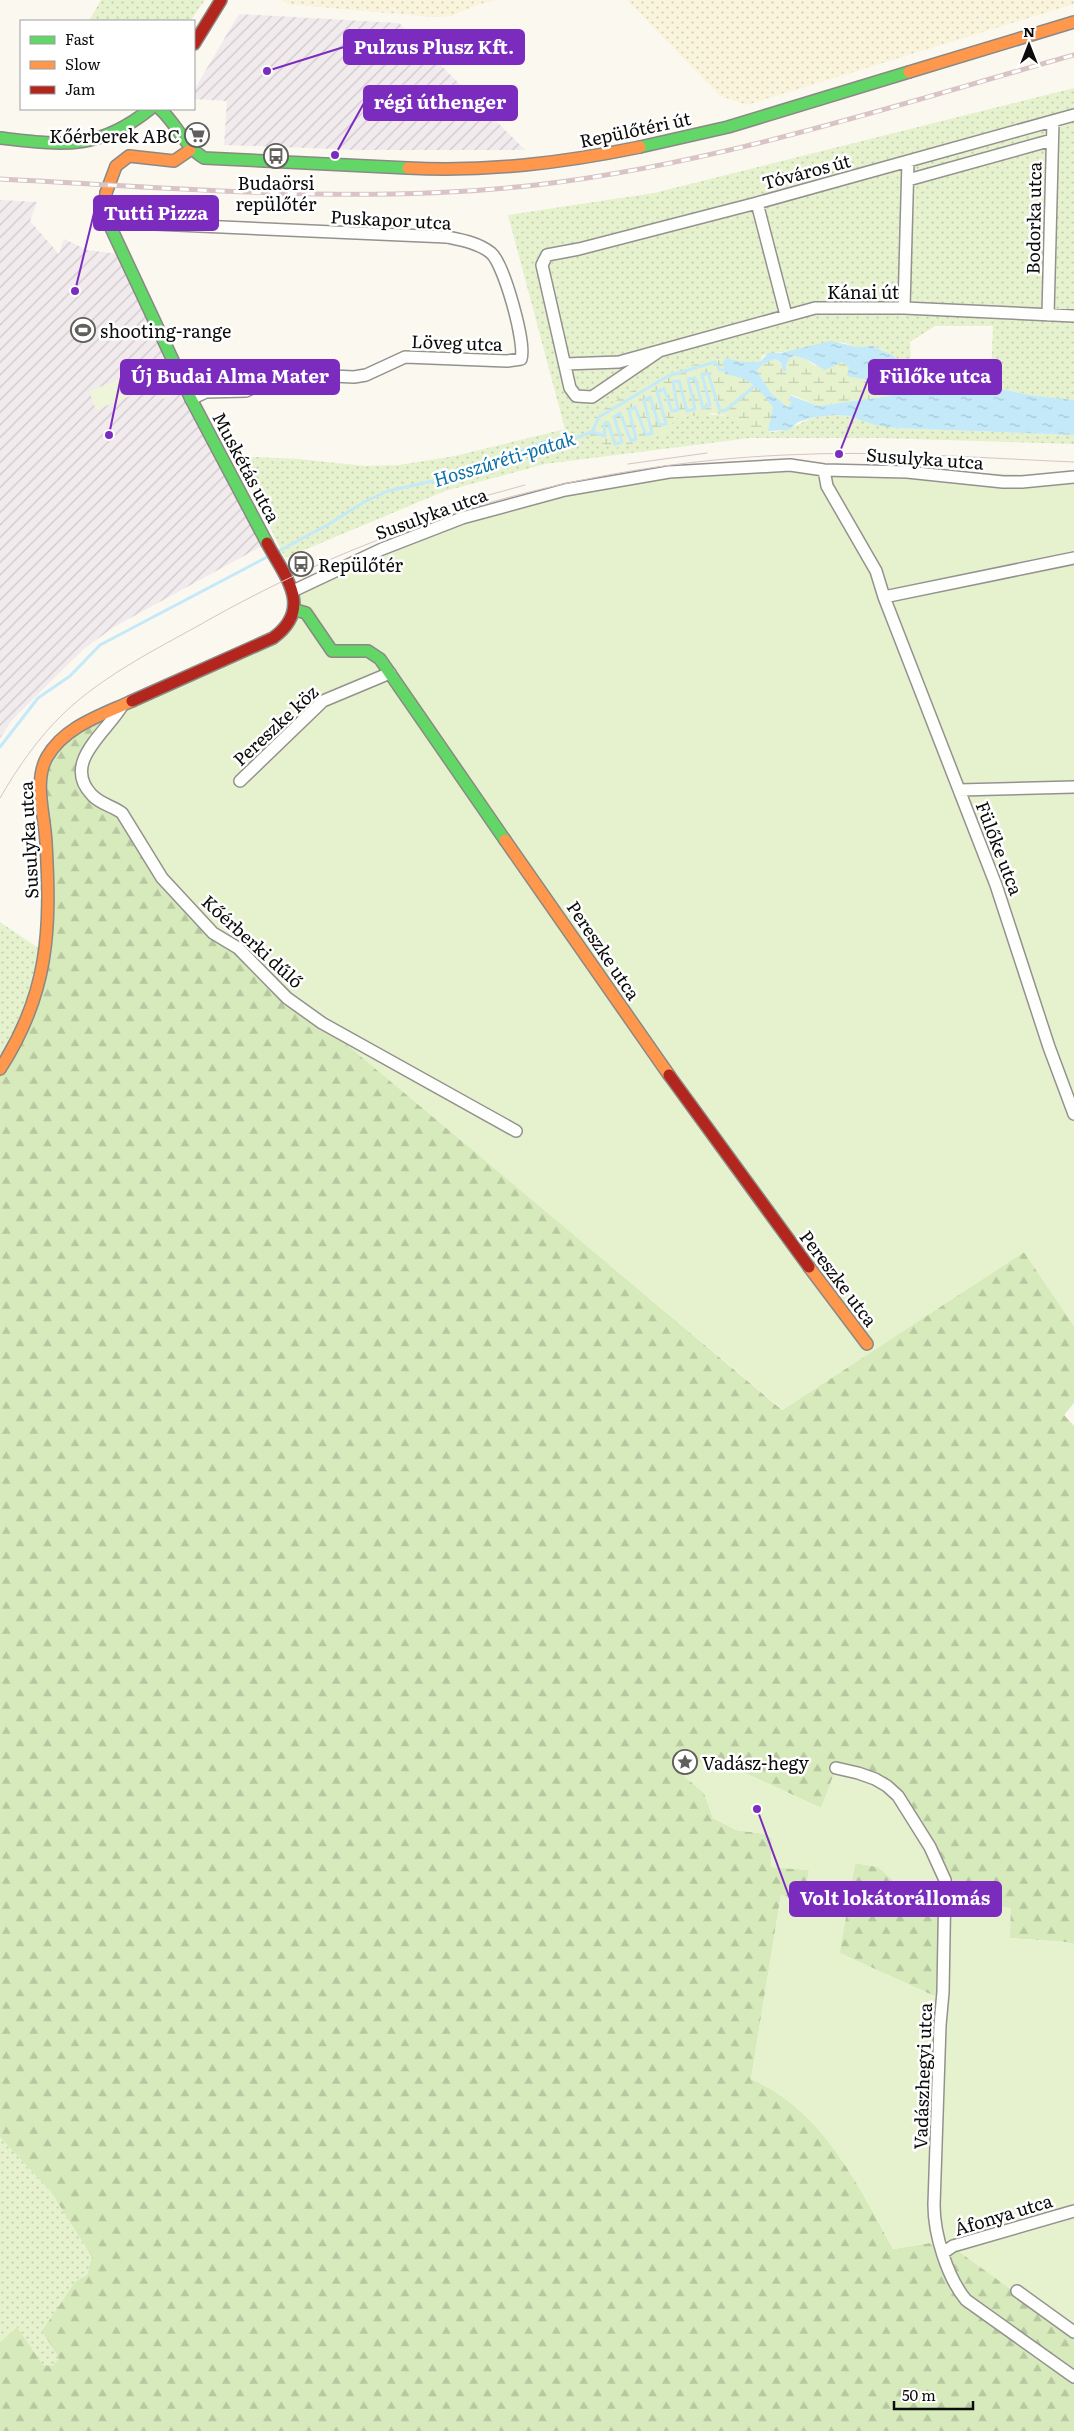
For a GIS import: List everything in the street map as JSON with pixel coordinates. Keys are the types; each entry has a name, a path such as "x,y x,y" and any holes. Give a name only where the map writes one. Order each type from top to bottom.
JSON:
{"street":[{"path":"195,42 221,0"},
{"name":"Repülőtéri út","path":"190,150 204,158 220,160 452,170 508,168 581,159 663,143 728,126 1074,22"},
{"path":"0,138 52,143 84,143 122,130 149,110"},
{"path":"109,222 104,212 104,199 115,167 124,156 133,154 174,161 190,150 172,118 161,110"},
{"name":"Tóváros út","path":"564,364 542,264 547,255 579,249 757,203 1074,116"},
{"name":"Bodorka utca","path":"1048,315 1053,121"},
{"path":"908,180 1052,140"},
{"path":"904,308 908,161"},
{"path":"757,203 786,315"},
{"name":"Puskapor utca","path":"109,222 447,237 471,242 490,252 496,258 505,278 521,343 521,360"},
{"name":"Muskétás utca","path":"109,222 191,399 293,591"},
{"name":"Kánai út","path":"658,352 592,397 584,398 573,393 564,364 619,362 786,315 822,308 904,308 1074,316"},
{"name":"Löveg utca","path":"191,399 206,392 246,392 280,375 354,377 366,375 405,357 521,360"},
{"name":"Susulyka utca","path":"293,591 382,549 462,518 565,490 669,472 790,465 824,470 907,472 1013,482 1074,477"},
{"name":"Fülőke utca","path":"824,470 827,486 876,571 884,597 1003,903 1049,1047 1074,1114"},
{"path":"884,597 1074,558"},
{"path":"293,591 296,600 296,610"},
{"name":"Susulyka utca","path":"0,1069 14,1050 31,1016 45,954 48,909 45,820 40,787 44,765 50,751 70,731 123,705 273,638 288,626 296,610"},
{"name":"Pereszke utca","path":"296,610 306,613 332,651 368,651 380,659 537,882 630,1020 806,1264 867,1344"},
{"name":"Pereszke köz","path":"240,781 323,701 390,673"},
{"name":"Kőérberki dűlő","path":"123,705 91,744 81,768 81,779 94,797 112,805 122,813 162,878 213,933 238,948 287,998 322,1023 516,1131"},
{"path":"959,790 1074,787"},
{"name":"Vadászhegyi utca","path":"836,1768 875,1779 888,1786 898,1796 930,1847 945,1880 944,1982 934,2204 935,2228 943,2253 960,2293 966,2300 1074,2377"},
{"name":"Áfonya utca","path":"943,2253 953,2246 1074,2211"},
{"path":"1017,2291 1074,2332"}],"shaded area":[{"path":"281,0 498,0 476,5 452,16 432,17 287,4"},
{"path":"627,0 1074,0 1074,4 747,105 720,96"},
{"path":"239,14 399,23 525,150 358,150 224,145 227,101 195,99 195,88"},
{"path":"0,200 37,202 30,221 59,254 64,239 87,250 118,254 262,546 114,627 85,648 13,719 0,738"}],"green space":[{"path":"101,0 205,0 191,20 90,20"},
{"path":"1074,88 1074,400 1030,395 911,371 900,365 885,351 873,346 857,347 842,342 763,355 760,362 743,362 726,358 723,362 714,358 662,435 677,418 690,414 732,417 759,429 774,432 782,431 819,416 836,415 853,417 894,428 1074,435 1074,444 879,438 750,438 545,464 445,491 285,558 235,456 298,459 366,466 399,465 455,456 565,429 508,215 654,193","holes":["935,326 993,326 991,377 911,366 910,342"]},
{"path":"794,356 806,359 815,366 841,362 850,367 856,377 887,388 889,396 818,406 789,395 791,403 788,407 771,393 757,371 763,364 775,359 787,369 786,366 789,359"},
{"path":"714,358 723,362 730,372 753,384 774,407 768,431 752,431 741,427 737,419 714,413 677,418 662,435 612,449 590,436 589,423 616,400 647,383"},
{"path":"169,370 179,392 163,399 153,377"},
{"path":"123,378 130,396 96,410 89,391"},
{"path":"758,466 976,478 976,473 1074,476 1074,1326 1024,1252 783,1410 213,933 162,878 122,813 101,802 81,768 119,712 281,633 293,591 382,549 565,490"},
{"path":"119,712 112,805 322,1023 782,1410 1024,1252 1074,1326 1074,1403 1064,1415 1074,1426 1074,1944 1010,1938 956,1901 946,1898 939,1996 932,1995 839,1953 855,1863 878,1867 912,1897 837,1769 821,1808 734,1768 684,1760 684,1776 704,1793 713,1818 736,1830 766,1834 772,1839 771,1867 809,1870 803,1906 781,1895 751,2079 776,2092 798,2109 818,2129 836,2151 866,2199 893,2249 929,2243 957,2250 1074,2335 1074,2431 0,2431 0,2342 17,2327 43,2365 53,2366 59,2358 42,2331 76,2281 87,2275 92,2257 51,2192 0,2137 0,1064 23,1027 41,950 45,781 59,744"},
{"path":"0,922 41,950 30,1009 0,1064"},
{"path":"684,1760 734,1768 821,1808 836,1768 887,1786 940,1866 943,1898 912,1897 878,1867 855,1863 840,1953 932,1995 939,1996 946,1898 1011,1908 1010,1938 1074,1944 1074,2335 957,2250 929,2243 893,2249 866,2199 836,2151 818,2129 798,2109 776,2092 751,2079 781,1894 803,1906 809,1870 771,1867 772,1839 766,1834 736,1830 713,1818 704,1793 684,1776"},
{"path":"0,2137 51,2192 92,2257 87,2275 76,2281 59,2358 53,2367 43,2365 17,2327 0,2342"}],"water":[{"path":"831,341 857,347 873,346 894,356 900,365 911,371 1030,395 1074,400 1074,435 894,428 875,425 849,416 835,415 815,417 798,422 789,430 768,431 773,407 753,384 742,378 725,374 723,362 726,358 743,362 760,362 768,353 780,353","holes":["794,356 806,359 825,370 842,362 849,367 847,376 872,381 887,388 889,396 818,406 789,395 791,403 788,407 771,393 757,371 763,364 775,359 781,363 783,371 787,370 786,366 789,359"]}],"waterway":[{"name":"Hosszúréti-patak","path":"277,552 329,524 364,502 388,491 433,481 468,468 502,462 527,448 547,441 578,437 592,432 599,417 668,376 715,362 720,370 729,370"},
{"path":"592,432 605,436 604,424 608,423 615,444 622,442 614,417 620,413 631,441 636,439 629,410 635,407 646,435 652,433 644,400 650,397 659,425 666,424 657,391 664,389 672,411 678,410 673,382 679,381 687,411 695,409 688,379 695,378 703,408 710,405 702,375 708,373 720,411 726,410 757,384"},
{"name":"Hosszúréti-patak","path":"0,747 38,698 70,676 100,645 269,556"}],"tram line":[{"path":"628,464 707,453"},
{"path":"0,798 29,753 46,732 80,699 116,673 212,618 279,583 348,552 418,525 489,503 562,484 635,470 710,461 785,455 857,453 1074,462"},
{"path":"445,507 525,485"}],"railway":[{"path":"0,179 201,190 335,194 402,194 536,185 672,163 740,148 875,112 1074,55"}],"traffic: fast":[{"path":"640,147 728,127 909,72"},
{"path":"0,138 61,143 79,142 113,132 131,123 149,110"},
{"path":"161,110 191,147 204,158 408,168"},
{"path":"106,193 104,213 191,399 267,543"},
{"path":"296,610 306,613 332,651 368,651 380,659 505,840"}],"traffic: slow":[{"path":"909,72 1074,22"},
{"path":"408,168 467,169 525,165 582,158 640,147"},
{"path":"106,193 116,166 129,156 174,161 190,150"},
{"path":"0,1069 29,1014 37,987 47,933 46,843 40,788 43,767 55,746 74,729 132,701"},
{"path":"505,840 669,1075"},
{"path":"809,1267 867,1344"}],"traffic: jam":[{"path":"195,42 221,0"},
{"path":"132,701 273,638 285,627 292,615 294,604 292,592 288,580 267,543"},
{"path":"669,1075 809,1267"}],"place":[{"name":"Pulzus Plusz Kft.","path":"267,71"},
{"name":"Kőérberek ABC","path":"197,135"},
{"name":"régi úthenger","path":"335,155"},
{"name":"Budaörsi repülőtér","path":"276,156"},
{"name":"Tutti Pizza","path":"75,291"},
{"name":"shooting-range","path":"83,330"},
{"name":"Új Budai Alma Mater","path":"109,435"},
{"name":"Fülőke utca","path":"839,454"},
{"name":"Repülőtér","path":"301,564"},
{"name":"Vadász-hegy","path":"685,1762"},
{"name":"Volt lokátorállomás","path":"757,1809"}]}
